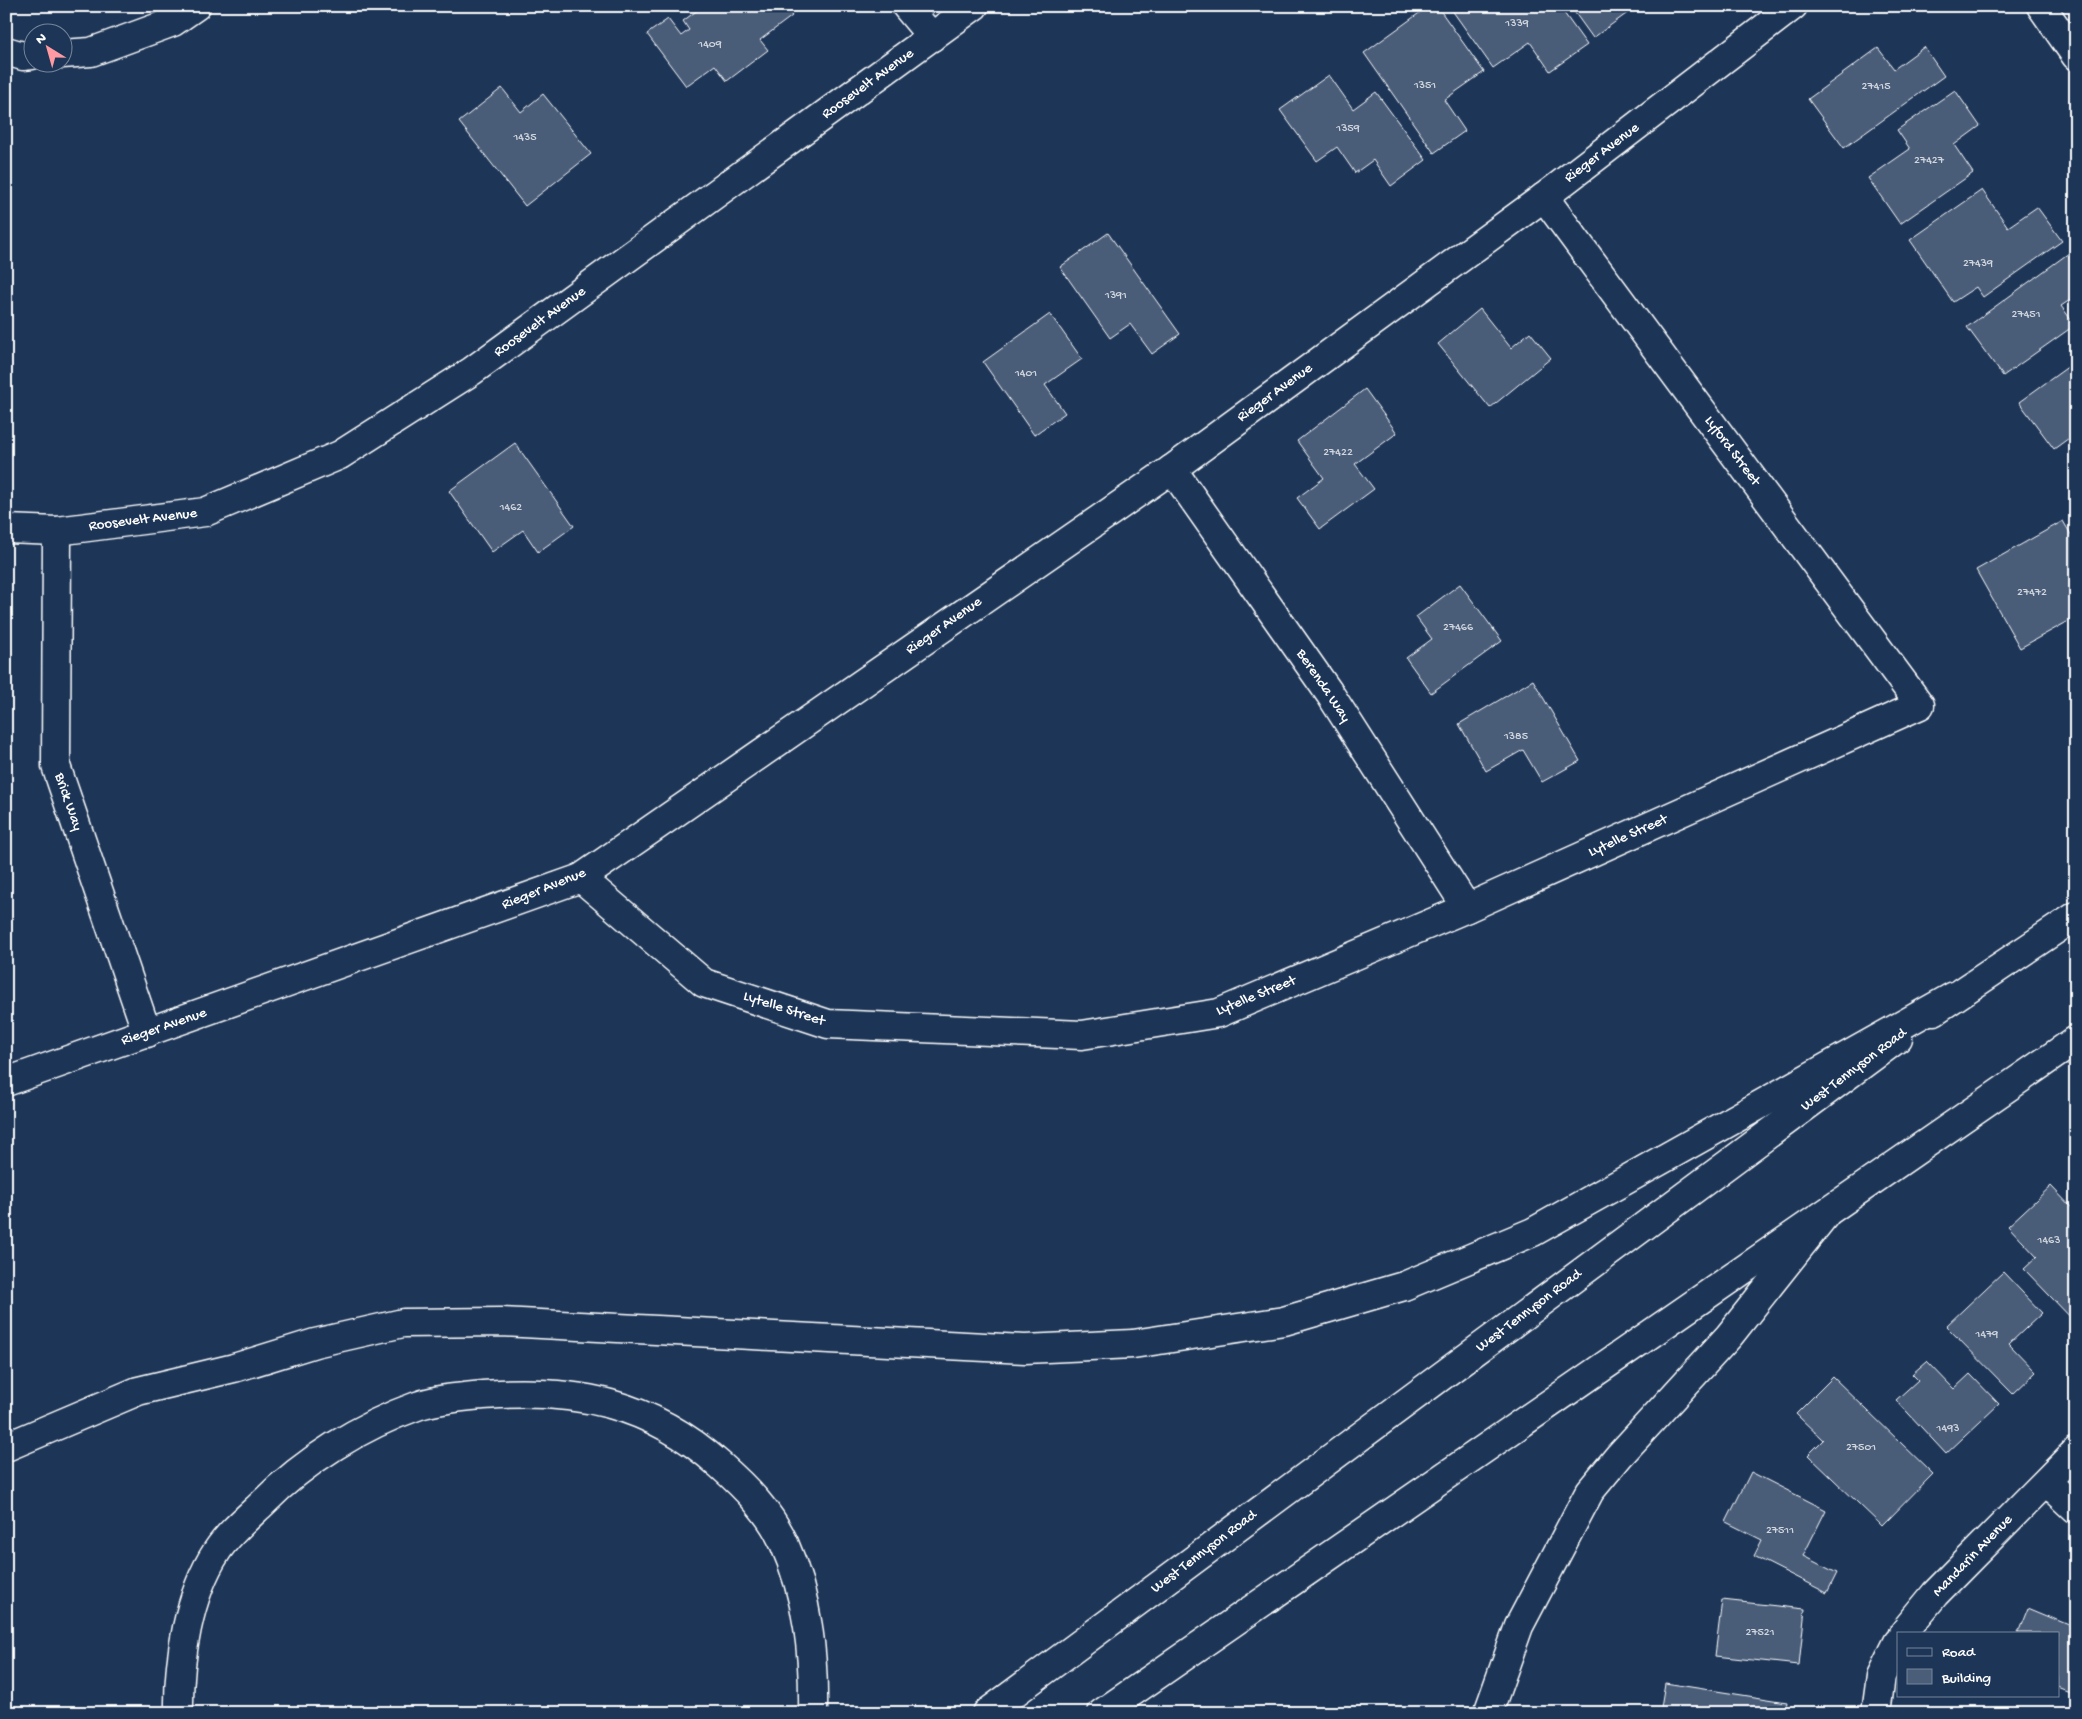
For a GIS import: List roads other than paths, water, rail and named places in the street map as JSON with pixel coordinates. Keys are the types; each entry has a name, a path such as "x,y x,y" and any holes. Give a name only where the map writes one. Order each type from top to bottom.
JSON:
{"main road":[{"path":"72,53 91,52 173,22 196,6"},
{"path":"906,6 932,37"},
{"name":"Roosevelt Avenue","path":"6,529 57,531 205,512 340,455 472,371 974,6"},
{"name":"Rieger Avenue","path":"6,1082 581,878 1172,469 1544,197 1793,6"},
{"path":"2040,6 2076,56"},
{"path":"6,51 22,56"},
{"name":"Lyford Street","path":"1544,197 1920,705"},
{"name":"Berenda Way","path":"1172,469 1330,694 1467,908"},
{"name":"Brick Way","path":"57,531 56,766 147,1033"},
{"name":"Lytelle Street","path":"581,878 704,983 828,1024 1082,1035 1219,1013 1467,908 1920,705"},
{"name":"West Tennyson Road","path":"987,1713 1954,996 2076,916"},
{"path":"6,1447 138,1391 234,1368 315,1343 403,1323 501,1322 1025,1349 1133,1344 1284,1321 1404,1286 1533,1232 1954,996"},
{"path":"1102,1713 2076,1040"},
{"path":"1488,1713 1519,1626 1590,1491 1619,1456 1728,1336 1824,1215"},
{"path":"179,1713 178,1682 184,1640 199,1588 218,1550 284,1482 329,1450 371,1426 420,1405 471,1396 520,1392 565,1394 608,1403 662,1423 697,1445 733,1477 765,1510 783,1542 797,1578 808,1621 814,1672 813,1713"},
{"name":"Mandarin Avenue","path":"1904,1632 1935,1594 2076,1451"},
{"path":"2047,1482 2076,1509"},
{"path":"1876,1713 1882,1676 1897,1644"}]}
